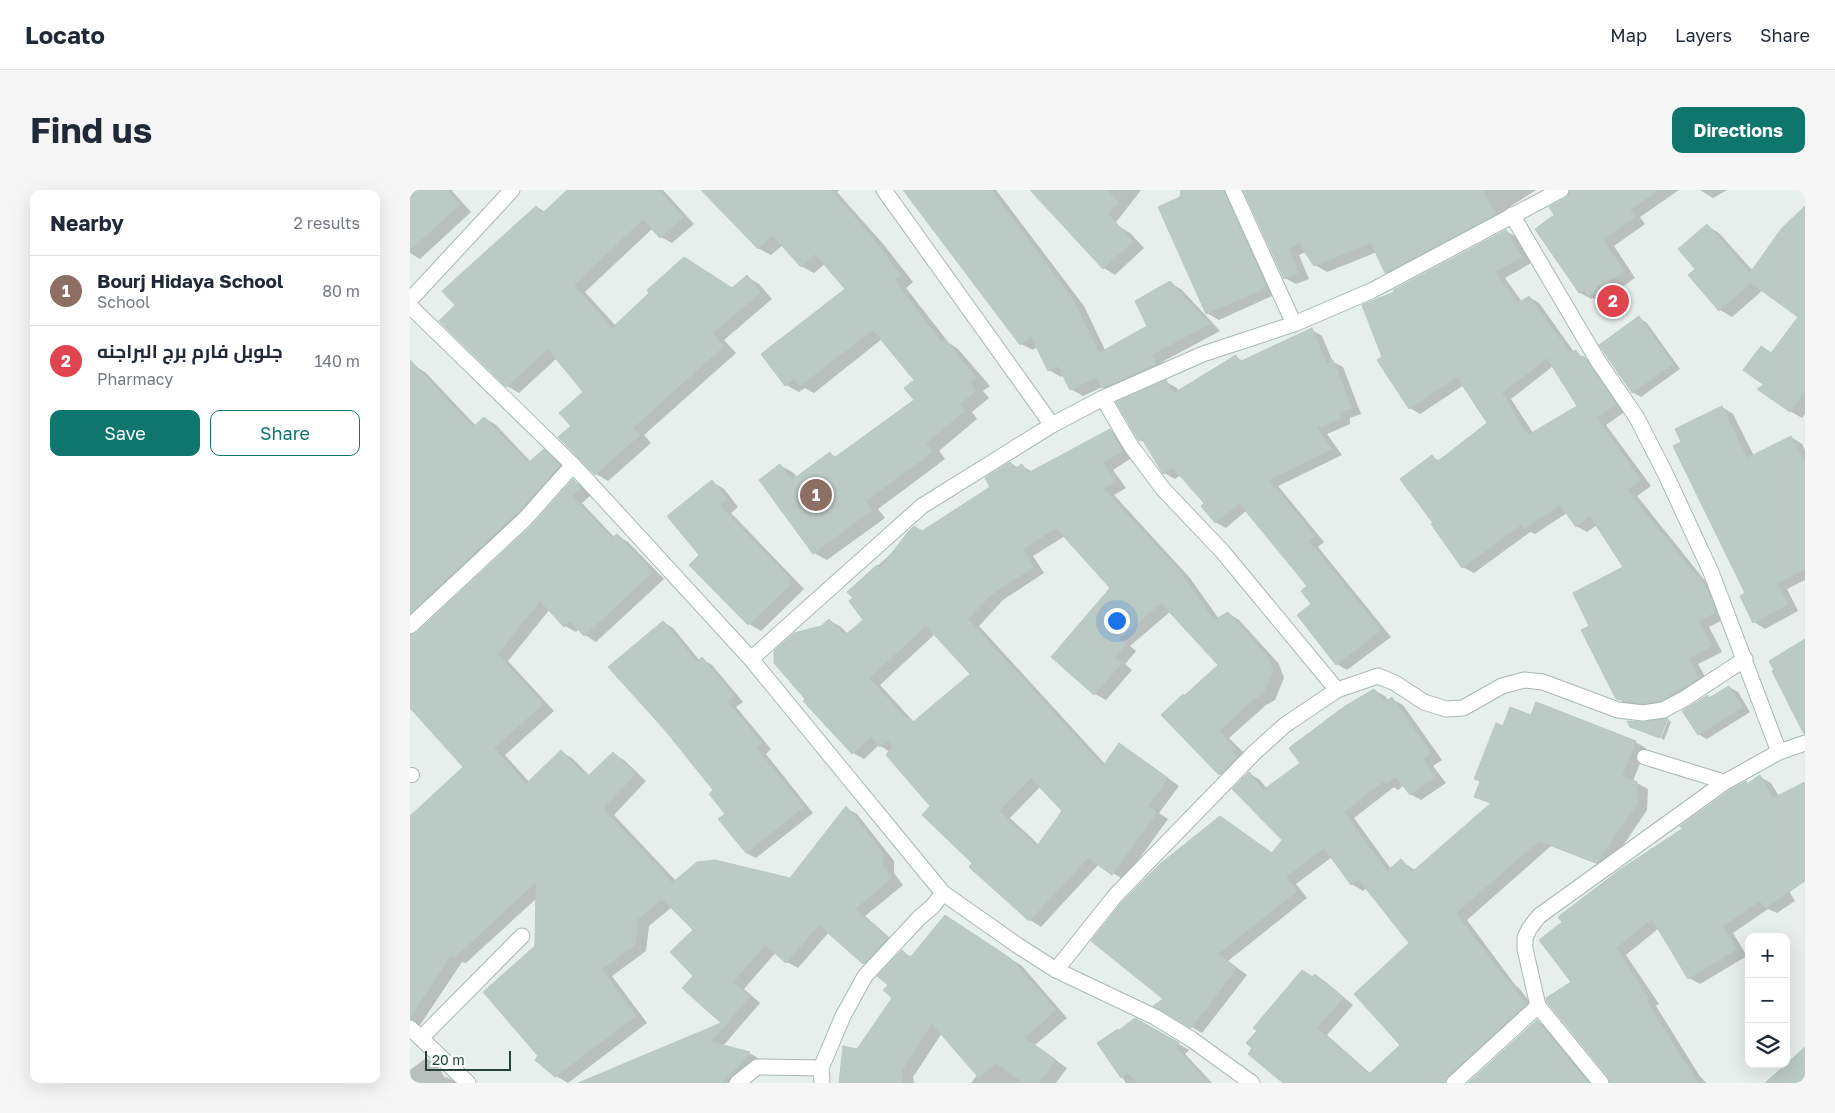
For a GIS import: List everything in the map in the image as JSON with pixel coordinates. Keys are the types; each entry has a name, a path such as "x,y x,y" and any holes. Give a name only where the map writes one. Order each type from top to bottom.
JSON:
{"street":[{"path":"410,300 512,190"},
{"path":"884,190 1052,425"},
{"path":"1233,190 1294,324"},
{"path":"751,659 922,506 1052,425 1103,398 1203,354 1294,324 1371,291 1560,190"},
{"path":"1512,215 1598,361 1637,418 1688,520 1745,659 1779,752"},
{"path":"410,306 573,465 751,659 943,893 1056,970 1155,1018 1191,1039 1252,1083"},
{"path":"1103,398 1131,446 1163,489 1222,551 1337,690"},
{"path":"410,626 525,519 573,465"},
{"path":"1056,970 1115,896 1255,752 1285,725 1337,690 1378,676 1395,682 1424,702 1446,709 1463,708 1502,686 1524,680 1543,682 1618,710 1643,713 1663,710 1684,699 1745,659"},
{"path":"1601,1083 1538,1006 1525,948 1525,938 1528,929 1539,916 1725,782 1779,752 1805,743"},
{"path":"737,1083 757,1067 821,1076 843,1016 865,976 933,906 943,893"},
{"path":"421,1038 522,936"},
{"path":"1454,1083 1538,1006"},
{"path":"410,1028 468,1083"}],"lane":[{"path":"1644,757 1725,782"}],"building":[{"path":"410,190 446,190 460,204 410,250"},
{"path":"567,190 659,190 683,217 660,238 643,219 574,285 612,328 649,293 647,290 684,257 732,288 747,275 761,292 713,333 724,346 633,428 640,435 595,475 558,437 571,426 559,413 583,392 548,349 506,387 439,321 455,305 442,291 536,206 543,213"},
{"path":"701,190 831,190 871,236 901,275 894,280 941,341 945,340 977,378 970,383 976,391 960,404 965,411 926,443 933,452 866,501 872,510 813,554 759,480 780,464 792,480 830,452 834,458 914,400 904,388 914,380 873,330 800,386 794,379 785,386 761,354 845,289 815,254 801,267 772,235 758,249"},
{"path":"903,190 991,190 1072,298 1099,353 1147,326 1135,301 1170,281 1210,324 1151,355 1157,364 1102,388 1096,378 1070,390 1058,366 1048,371 1031,336 1020,345"},
{"path":"1030,190 1107,190 1119,203 1108,214 1133,241 1103,269"},
{"path":"1181,190 1224,190 1266,286 1260,288 1261,290 1206,314 1158,207 1180,197"},
{"path":"1243,190 1482,190 1496,214 1385,273 1371,243 1314,266 1299,243 1289,249 1298,273 1284,279"},
{"path":"1570,190 1658,190 1630,210 1635,217 1603,239 1624,271 1588,296 1584,290 1579,293 1535,229 1554,215 1549,207 1566,198"},
{"path":"1805,206 1805,391 1790,412 1757,389 1764,385 1743,370 1761,346 1771,353 1798,317 1751,283 1719,311 1688,275 1695,269 1678,249 1707,224 1750,273 1781,229"},
{"path":"1506,230 1522,257 1495,272 1518,303 1529,296 1570,353 1576,350 1581,358 1584,356 1616,404 1597,418 1641,480 1627,490 1708,590 1716,612 1699,621 1712,646 1689,658 1699,678 1660,701 1643,704 1616,699 1581,630 1589,626 1573,593 1623,567 1590,516 1576,527 1560,505 1524,529 1521,525 1462,568 1431,524 1433,523 1400,479 1432,455 1437,462 1487,423 1457,377 1409,409 1377,360 1382,357 1362,305 1394,292 1393,290","holes":["1547,358 1577,406 1528,435 1502,393"]},
{"path":"1639,316 1673,364 1632,393 1599,345"},
{"path":"1312,328 1327,364 1333,360 1352,408 1340,412 1340,419 1317,428 1332,449 1269,480 1315,536 1309,541 1381,630 1336,665 1297,615 1311,604 1301,591 1307,586 1239,503 1215,523 1201,506 1204,503 1173,468 1163,474 1142,439 1139,441 1116,402 1166,380 1174,393 1236,355 1239,362"},
{"path":"410,360 473,427 484,417 528,463 544,449 560,465 518,512 410,613"},
{"path":"1722,406 1747,458 1791,436 1805,464 1805,569 1777,583 1788,604 1753,623 1740,596 1745,593 1673,446 1681,442 1675,429"},
{"path":"1110,429 1123,451 1103,463 1116,481 1104,489 1179,570 1214,620 1228,612 1268,657 1273,671 1263,694 1254,699 1219,731 1236,749 1233,751 1237,757 1219,775 1161,715 1218,665 1161,603 1119,639 1126,644 1115,657 1122,663 1094,695 1051,657 1110,588 1056,528 1023,549 1034,567 992,594 968,619 1103,766 1119,743 1168,778 1148,806 1157,812 1112,875 1088,858 1029,921 969,867 972,863 922,815 930,806 886,755 893,746 888,741 880,747 871,737 852,754 803,701 805,699 774,663 774,651 794,633 821,626 829,619 845,635 863,620 849,601 853,598 847,592 877,565 880,568 914,526 922,531 990,487 985,478 1010,462 1015,469 1022,464 1028,473","holes":["926,626 970,674 913,722 909,718 907,719 869,678","1031,778 1062,811 1037,846 999,811"]},
{"path":"573,479 581,488 572,496 612,538 617,534 653,572 584,636 570,621 564,627 540,601 498,654 543,704 494,748 526,784 561,750 588,776 613,752 636,774 603,808 653,862 655,861 672,883 697,862 715,860 790,878 846,806 883,853 883,866 892,878 855,909 888,938 863,964 819,925 786,963 765,945 733,982 750,996 711,1042 750,1052 738,1067 720,1083 578,1083 721,1023 682,988 693,976 670,952 693,930 662,899 638,919 635,945 602,969 636,1016 555,1077 535,1060 538,1056 483,992 535,946 536,882 454,958 451,955 410,1017 410,816 463,767 410,708 410,635 416,633 531,526"},
{"path":"712,480 727,499 720,506 789,577 789,586 748,625 689,565 699,555 667,516"},
{"path":"663,621 697,662 702,657 734,696 727,701 762,743 756,748 804,807 746,853 718,819 725,814 709,794 713,790 664,729 608,667"},
{"path":"1805,639 1804,734 1772,671 1774,670 1769,661"},
{"path":"1729,686 1743,707 1698,735 1682,711 1708,695 1709,698"},
{"path":"1374,689 1385,702 1392,697 1431,753 1423,759 1436,777 1410,795 1396,777 1386,784 1384,781 1344,812 1387,871 1401,859 1412,872 1491,803 1474,797 1480,781 1474,779 1496,723 1503,726 1510,707 1531,715 1536,702 1636,741 1622,776 1637,782 1637,804 1596,863 1539,841 1456,913 1526,1004 1448,1076 1445,1083 1283,1083 1248,1054 1252,1048 1246,1043 1257,1031 1253,1028 1302,970 1312,977 1315,974 1343,998 1317,1028 1369,1074 1400,1045 1354,994 1409,943 1359,880 1351,885 1324,848 1286,877 1297,891 1218,954 1237,968 1191,1028 1153,1006 1163,999 1091,941 1122,902 1160,864 1220,816 1272,853 1282,840 1232,789 1249,772 1263,790 1300,763 1289,748 1345,706"},
{"path":"1668,718 1660,738 1630,727 1627,721 1644,722"},
{"path":"1760,775 1773,798 1805,782 1805,881 1765,908 1760,901 1723,926 1737,949 1688,979 1652,919 1616,948 1649,998 1646,1000 1698,1083 1610,1083 1608,1077 1547,1002 1546,998 1571,982 1539,940 1562,922 1558,917 1621,869 1682,829 1680,826 1730,790 1746,781 1747,784"},
{"path":"945,915 1010,958 1056,1010 1025,1038 1056,1060 1039,1083 1024,1083 996,1063 979,1078 932,1024 902,1070 902,1083 839,1083 843,1046 857,1049 892,998 883,990 888,985 877,976 902,950 910,958"},
{"path":"1135,1018 1179,1043 1176,1047 1209,1083 1137,1083 1128,1073 1121,1078 1097,1043"},
{"path":"1537,1020 1589,1083 1468,1083"},
{"path":"1805,1047 1805,1083 1765,1083 1782,1068 1790,1068 1790,1060"}],"place":[{"name":"جلوبل فارم برج البراجنه","path":"1613,301"},
{"name":"Bourj Hidaya School","path":"816,495"}]}
